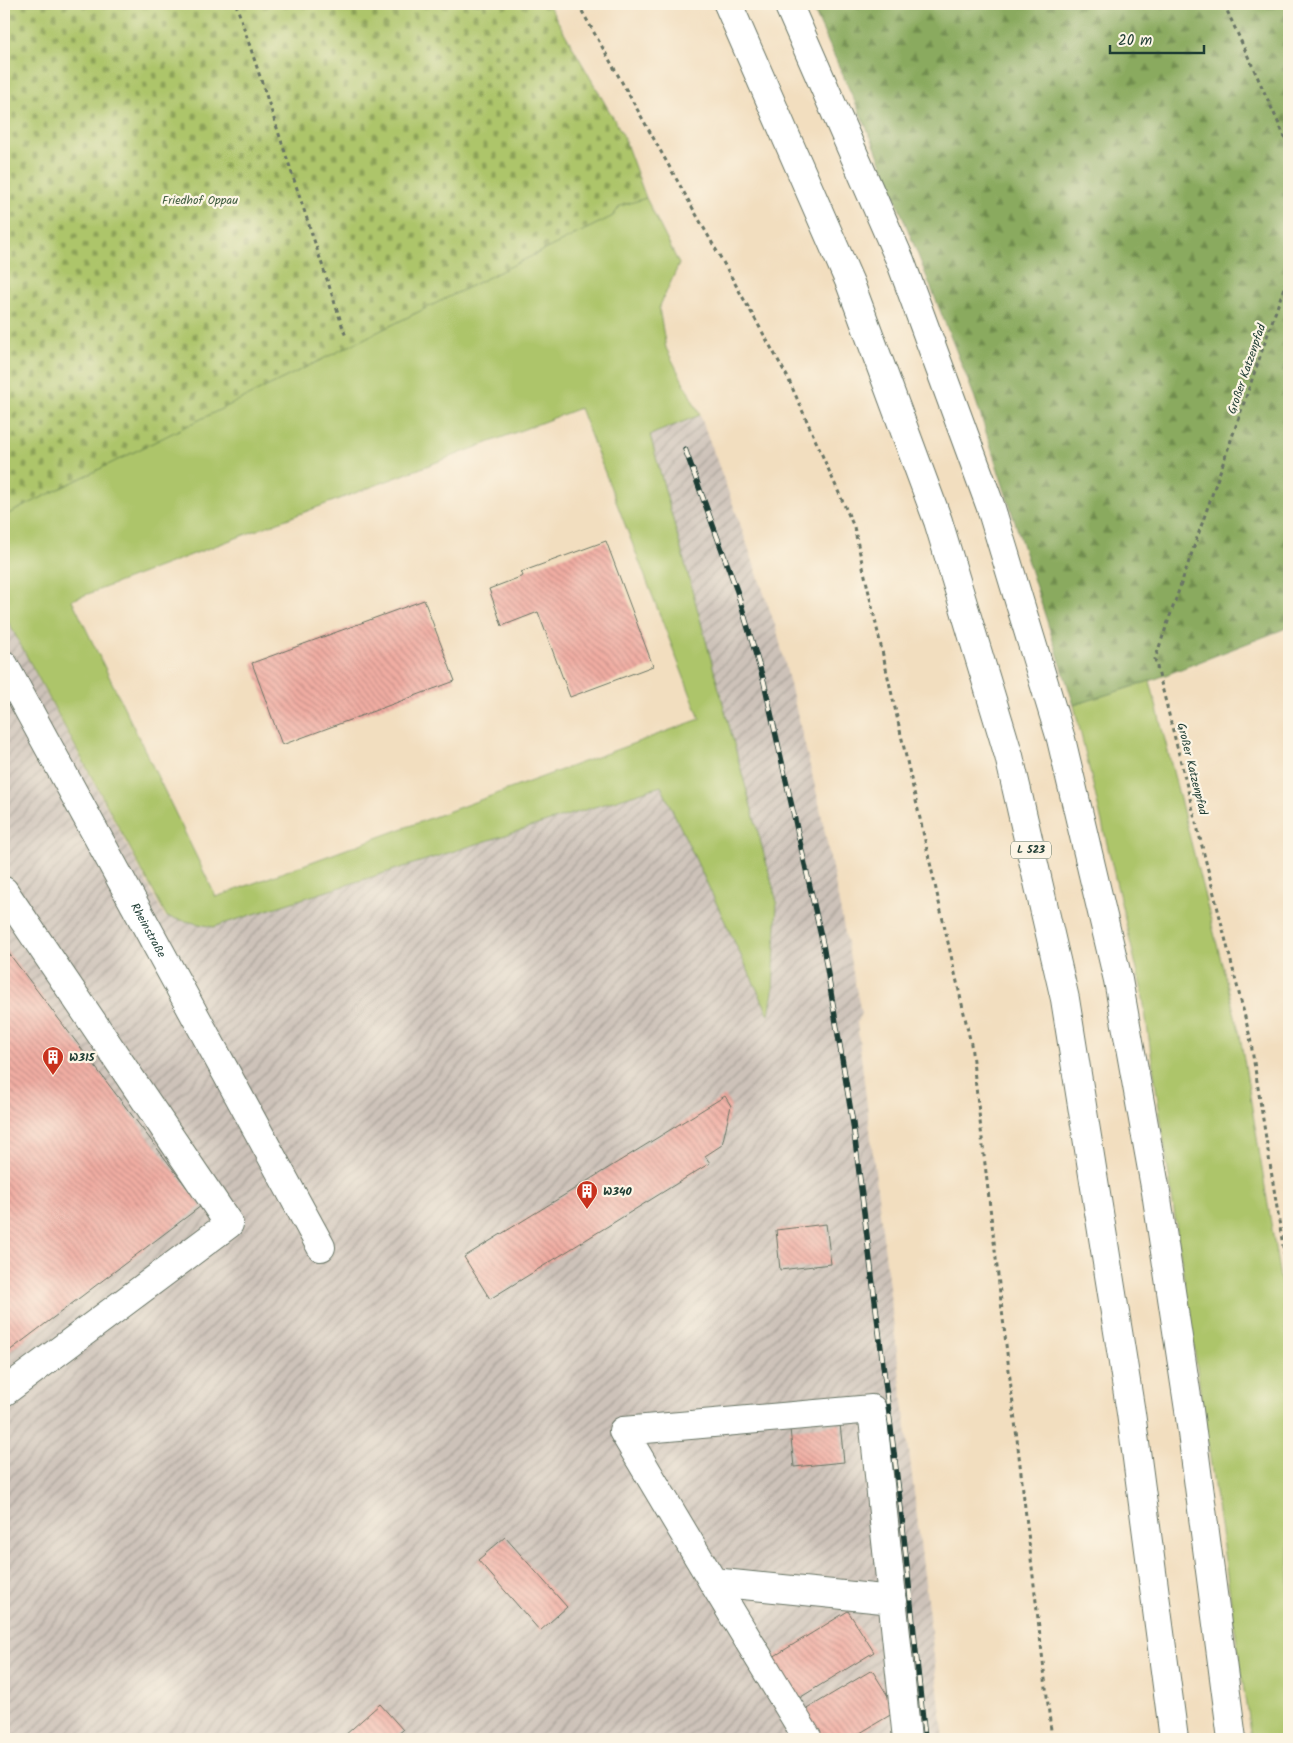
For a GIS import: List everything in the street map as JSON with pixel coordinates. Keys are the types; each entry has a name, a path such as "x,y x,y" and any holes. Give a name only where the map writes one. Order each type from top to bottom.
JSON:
{"main road":[{"name":"L 523","path":"728,4 850,283 938,521 1009,756 1064,999 1131,1413 1174,1739"},
{"path":"788,4 900,260 990,505 1061,739 1118,980 1156,1192 1190,1419 1232,1739"},
{"name":"Rheinstraße","path":"4,665 321,1247"},
{"path":"4,890 229,1224 4,1392"},
{"path":"808,1739 623,1431 872,1409 907,1739"},
{"path":"713,1582 892,1600"}],"path":[{"path":"236,4 346,338"},
{"path":"578,4 787,376 854,527 971,1044 1052,1739"},
{"path":"1224,4 1289,146"},
{"name":"Großer Katzenpfad","path":"1289,272 1155,659 1250,1036 1289,1284"}],"shaded area":[{"path":"700,415 777,631 819,803 861,1013 857,1023 944,1739 4,1739 4,615 165,917 213,927 661,786 769,1014 777,902 649,435"}],"green space":[{"name":"Friedhof Oppau","path":"4,4 548,4 623,135 646,198 620,206 613,216 4,516"},
{"path":"811,4 1289,4 1289,627 1150,681 1074,705 975,398 873,142"},
{"path":"646,198 679,264 659,308 666,348 700,415 650,435 777,902 773,991 769,1015 661,786 213,927 167,917 4,614 4,516 613,216 620,206","holes":["580,408 700,719 216,897 72,600"]},
{"path":"1150,681 1240,1035 1282,1290 1289,1355 1289,1739 1251,1739 1142,991 1074,705"}],"building":[{"path":"606,541 653,666 570,697 538,612 502,626 489,589 523,576 521,572"},
{"path":"424,600 455,681 282,745 252,663"},
{"name":"W315","path":"4,947 201,1206 4,1355"},
{"name":"W340","path":"725,1096 731,1106 722,1145 705,1156 710,1163 490,1299 464,1257"},
{"path":"826,1224 831,1264 780,1270 776,1230"},
{"path":"840,1424 844,1462 794,1467 790,1429"},
{"path":"505,1537 567,1607 540,1631 478,1560"},
{"path":"848,1611 874,1652 793,1702 768,1660"},
{"path":"872,1670 897,1711 850,1739 816,1739 800,1713"},
{"path":"380,1704 403,1730 392,1739 347,1739 344,1736"}],"railway":[{"path":"685,449 737,591 764,682 823,945 853,1124 901,1509 925,1739"}],"place":[{"name":"W315","path":"53,1076"},
{"name":"W340","path":"587,1210"}]}
